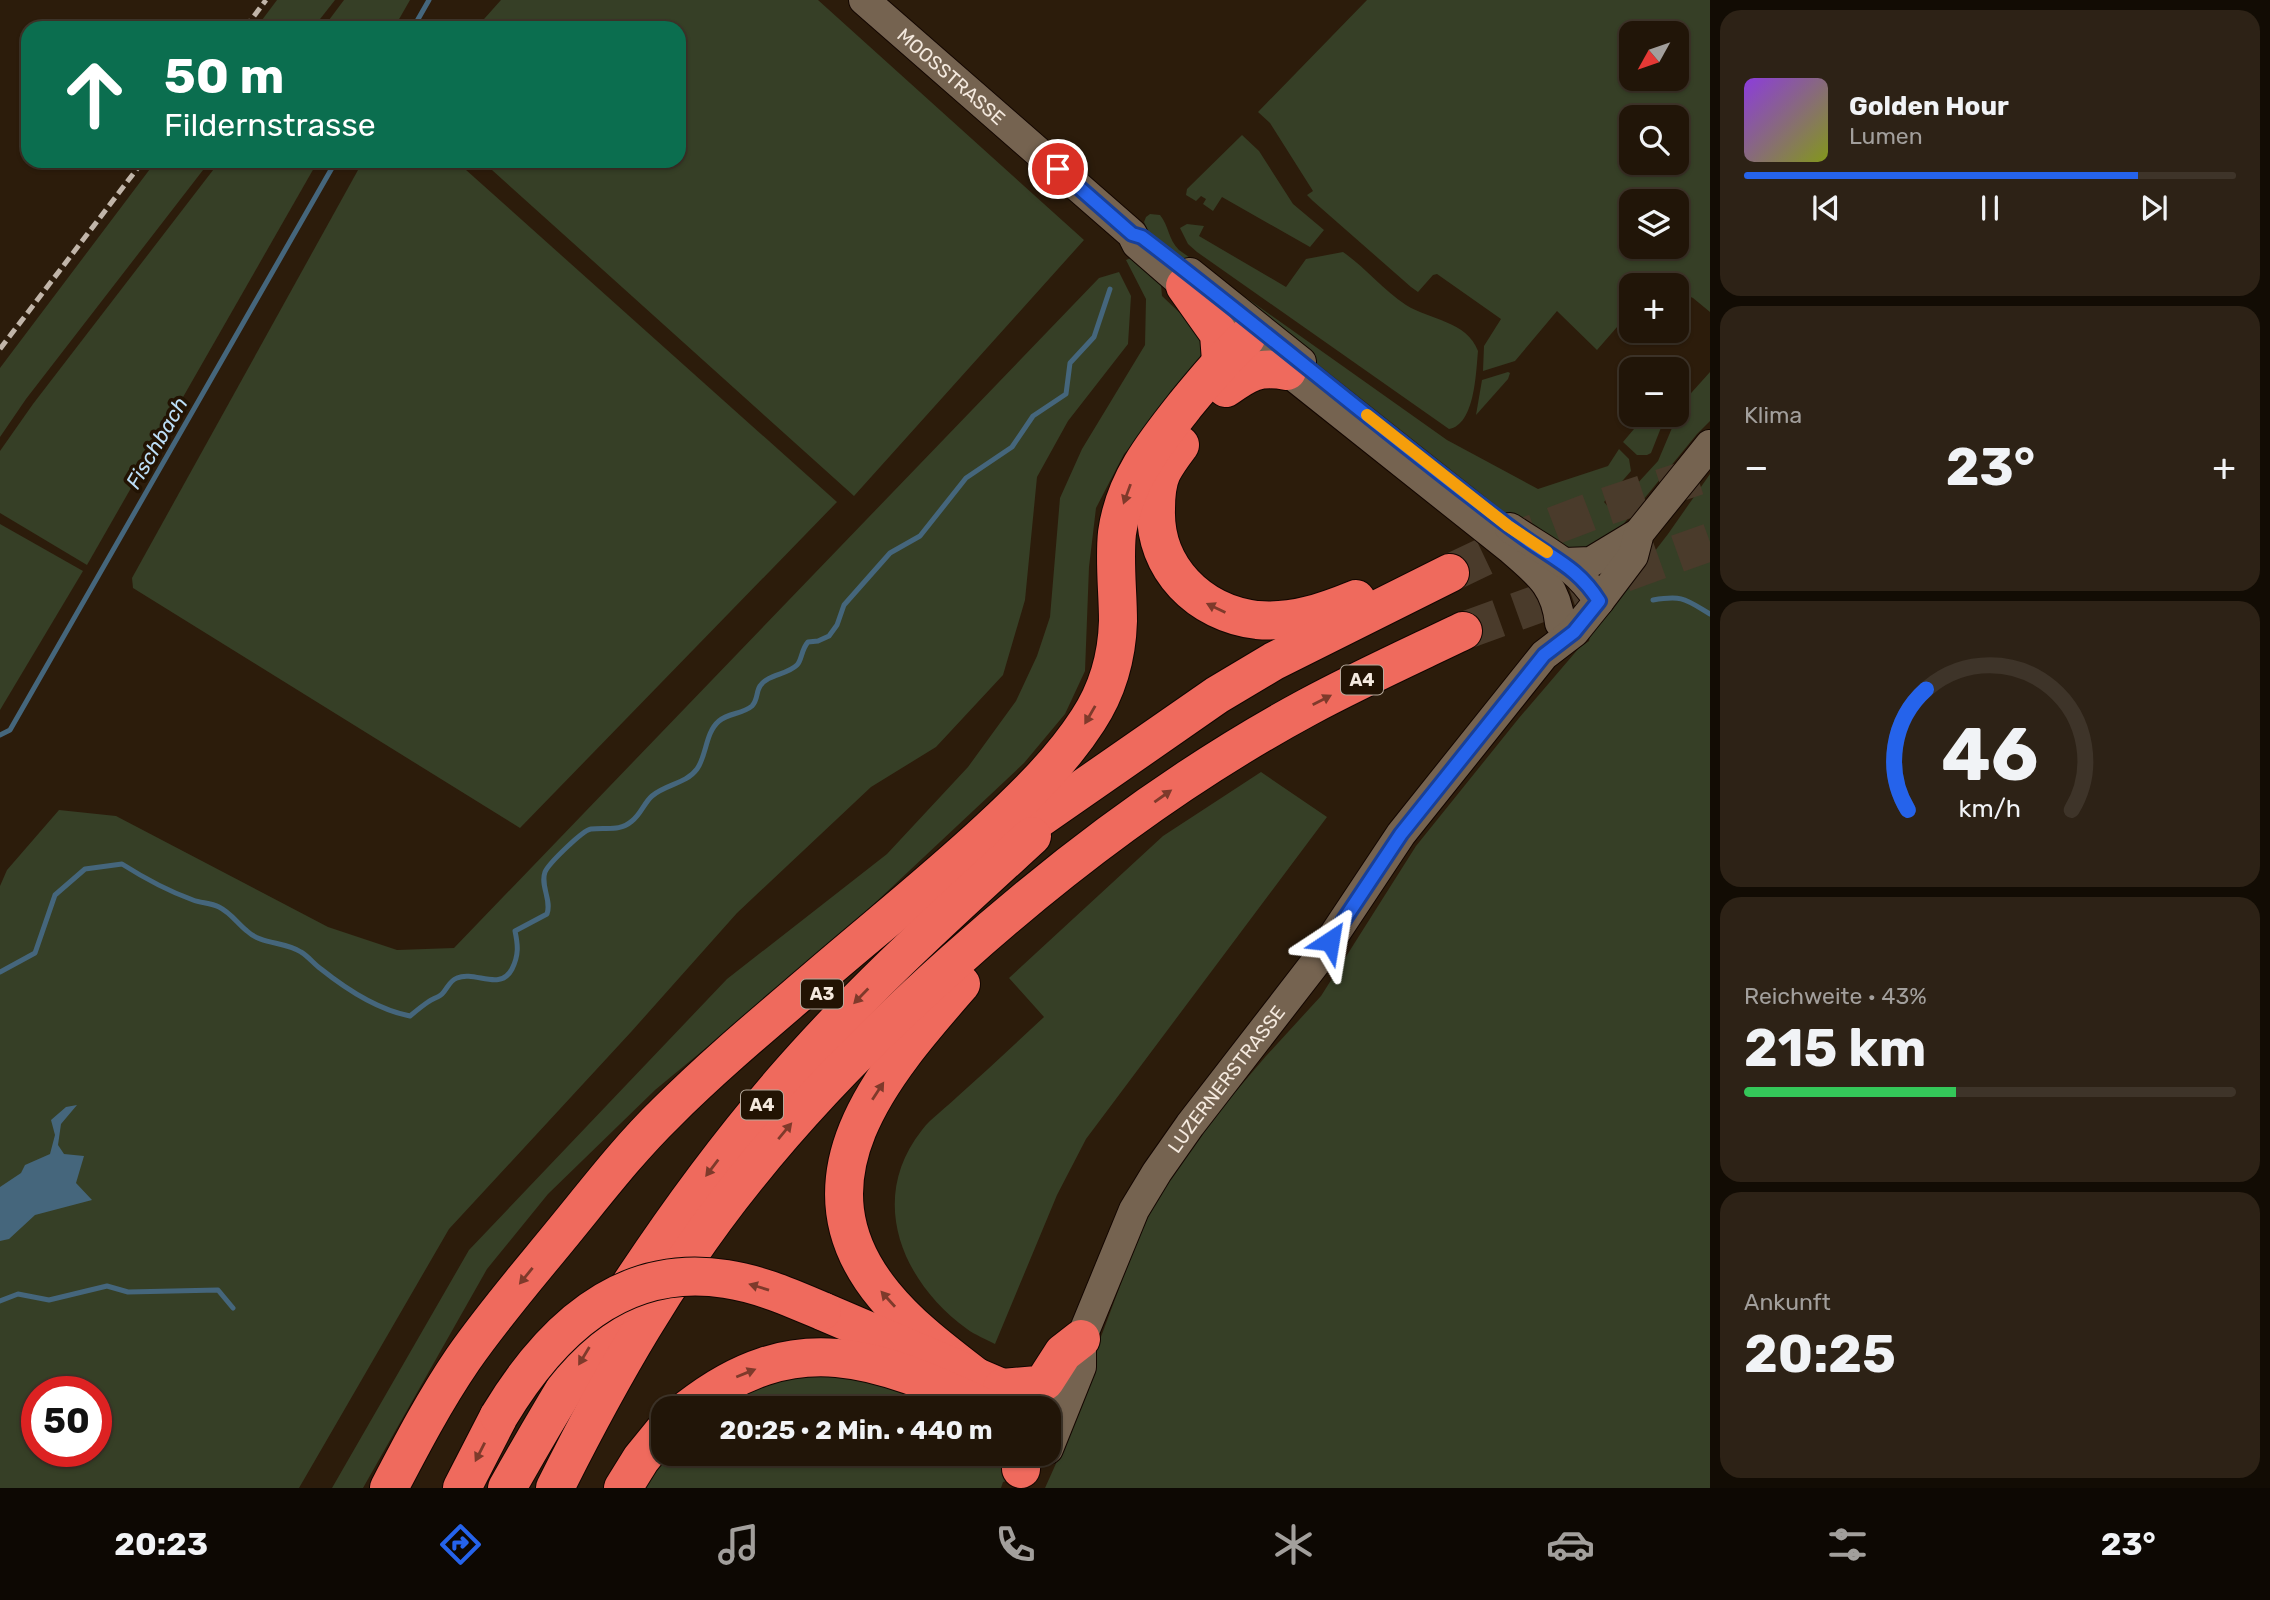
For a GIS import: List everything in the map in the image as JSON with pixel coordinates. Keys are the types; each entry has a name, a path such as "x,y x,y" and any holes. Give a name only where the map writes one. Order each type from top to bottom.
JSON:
{"highway":[{"path":"1185,286 1219,334 1222,346 1241,352"},
{"path":"1241,352 1247,374 1260,369 1287,370"},
{"path":"570,1224 665,1114 739,1046 960,857 1048,772 1074,740 1091,716 1105,688 1114,654 1118,623 1115,561 1117,533 1132,481 1161,435 1241,352"},
{"name":"A4","path":"507,1488 608,1316 682,1208 754,1115 876,981 1090,783 1217,695 1446,567 1315,615 1285,620 1259,620 1228,614 1197,597 1181,582 1163,553 1156,518 1158,487 1162,472 1171,457 1241,352"},
{"name":"A4","path":"555,1488 585,1429 654,1309 699,1241 745,1179 802,1112 884,1027 1000,921 1107,835 1186,780 1306,708 1463,631"},
{"name":"A3","path":"389,1488 422,1426 462,1361 518,1286 570,1224 677,1119 821,994 1003,843 1090,783"},
{"path":"988,1391 907,1320 886,1298 865,1269 846,1223 843,1198 846,1161 865,1112 925,1026 985,956 1107,835"},
{"path":"462,1488 499,1416 525,1374 564,1330 594,1307 636,1288 690,1277 724,1278 781,1294 988,1391"},
{"path":"705,1396 716,1388 761,1368 784,1361 832,1357 863,1360 939,1386 988,1391 1038,1385 1045,1381 1063,1353 1081,1339"},
{"path":"623,1488 651,1447"}],"main road":[{"name":"MOOSSTRASSE","path":"864,0 1132,234 1138,244 1185,286"},
{"name":"MOOSSTRASSE","path":"1132,234 1142,237 1241,352 1566,563 1590,595"},
{"name":"MOOSSTRASSE","path":"1241,352 1287,370 1511,549 1545,580 1552,590 1560,623"},
{"path":"1544,655 1560,623 1590,595 1710,445"},
{"path":"1566,563 1591,562 1639,533"},
{"name":"MOOSSTRASSE","path":"1511,549 1561,582 1590,595"},
{"path":"1544,655 1574,632 1590,595"},
{"name":"LUZERNERSTRASSE","path":"1055,1396 1069,1356 1081,1339 1134,1210 1157,1172 1316,962 1401,834 1544,655"}],"green space":[{"path":"277,0 335,0 318,21 261,21"},
{"path":"344,0 410,0 398,21 328,21"},
{"path":"501,0 818,0 1084,240 854,496 490,168 686,168 686,21 482,21"},
{"path":"1367,0 1710,0 1710,312 1689,296 1689,273 1619,273 1619,325 1597,350 1557,311 1515,361 1483,371 1484,346 1501,319 1437,274 1418,292 1411,287 1307,195 1313,191 1270,123 1258,112"},
{"path":"1242,135 1259,151 1293,204 1324,230 1310,247 1222,197 1213,211 1203,204 1206,199 1201,196 1196,201 1186,195 1187,189"},
{"path":"151,168 205,168 26,399 0,437 0,368"},
{"path":"215,168 314,168 87,565 0,513 0,451 33,404"},
{"path":"359,168 464,168 837,502 520,828 133,588 132,578"},
{"path":"1150,214 1160,215 1179,250 1447,440 1538,489 1608,466 1619,449 1629,459 1631,471 1604,502 1612,511 1658,461 1672,427 1689,427 1689,395 1710,372 1710,421 1608,543 1584,558 1532,534 1150,235 1144,222"},
{"path":"1187,224 1204,226 1199,236 1286,287 1306,259 1343,252 1406,305 1457,327 1473,341 1478,351 1475,384 1464,418 1449,429 1197,252 1188,244 1180,228"},
{"path":"1133,257 1161,285 1162,296 1181,314 1192,313 1206,354 1196,377 1124,454 1096,508 1089,567 1085,671 1065,714 1024,763 827,948 655,1090 548,1194 487,1269 363,1488 332,1488 469,1250 727,979 887,854 968,767 1016,701 1037,656 1050,617 1060,498 1082,449 1145,345 1146,299 1126,260"},
{"path":"1119,272 1131,296 1128,344 1068,421 1037,477 1025,600 1003,675 936,747 871,787 737,913 449,1229 299,1488 0,1488 0,886 7,870 59,810 116,816 328,927 397,950 454,948 1099,278"},
{"path":"1508,372 1508,379 1476,415 1482,380"},
{"path":"1636,427 1661,427 1651,453 1647,455 1637,455 1623,442"},
{"path":"1710,474 1710,1488 1045,1488 1055,1466 1061,1466 1061,1452 1080,1410 1075,1406 1155,1201 1196,1138 1321,996 1416,846 1519,718 1579,648 1589,641 1590,635 1668,534"},
{"path":"0,524 83,571 0,710"},
{"path":"1261,772 1327,817 1086,1139 1057,1195 995,1344 970,1331 944,1310 925,1288 910,1264 900,1238 895,1211 897,1184 905,1156 930,1121 1044,1017 1009,978 1163,836"},
{"path":"842,1369 922,1396 725,1396 741,1386"},
{"path":"654,1466 1010,1466 1009,1480 1003,1482 1001,1488 637,1488"}],"water":[{"path":"77,1105 61,1124 58,1145 64,1154 84,1156 76,1183 92,1200 35,1215 9,1239 0,1241 0,1187 21,1173 25,1165 50,1154 55,1135 51,1120 66,1107"}],"waterway":[{"name":"Fischbach","path":"417,21 429,0"},
{"name":"Fischbach","path":"0,735 10,730 332,168"},
{"path":"0,972 35,953 55,895 85,869 122,864 174,893 219,907 253,935 301,952 352,991 398,1013 410,1016 441,995 457,978 472,976 494,980 507,976 517,955 515,931 547,914 544,877 553,862 587,831 618,828 627,824 652,796 692,774 700,763 714,726 727,716 752,706 763,682 797,665 808,642 829,636 837,625 844,605 890,553 920,536 966,478 1012,447 1033,416 1066,394 1070,363 1094,337 1110,289"},
{"path":"1653,600 1683,600 1710,614"},
{"path":"0,1301 18,1294 49,1300 107,1286 128,1292 218,1290 233,1308"}],"tunnel":[{"path":"1450,573 1532,534 1710,472"},
{"path":"1463,631 1710,542"}],"railway":[{"path":"250,21 266,0"},
{"path":"0,349 138,168"}],"slow traffic":[{"path":"1367,415 1508,526 1547,552"}],"route":[{"path":"1058,169 1132,234 1142,237 1245,316 1508,526 1566,563 1590,586 1599,601 1574,632 1544,655 1401,834 1330,941"}]}
